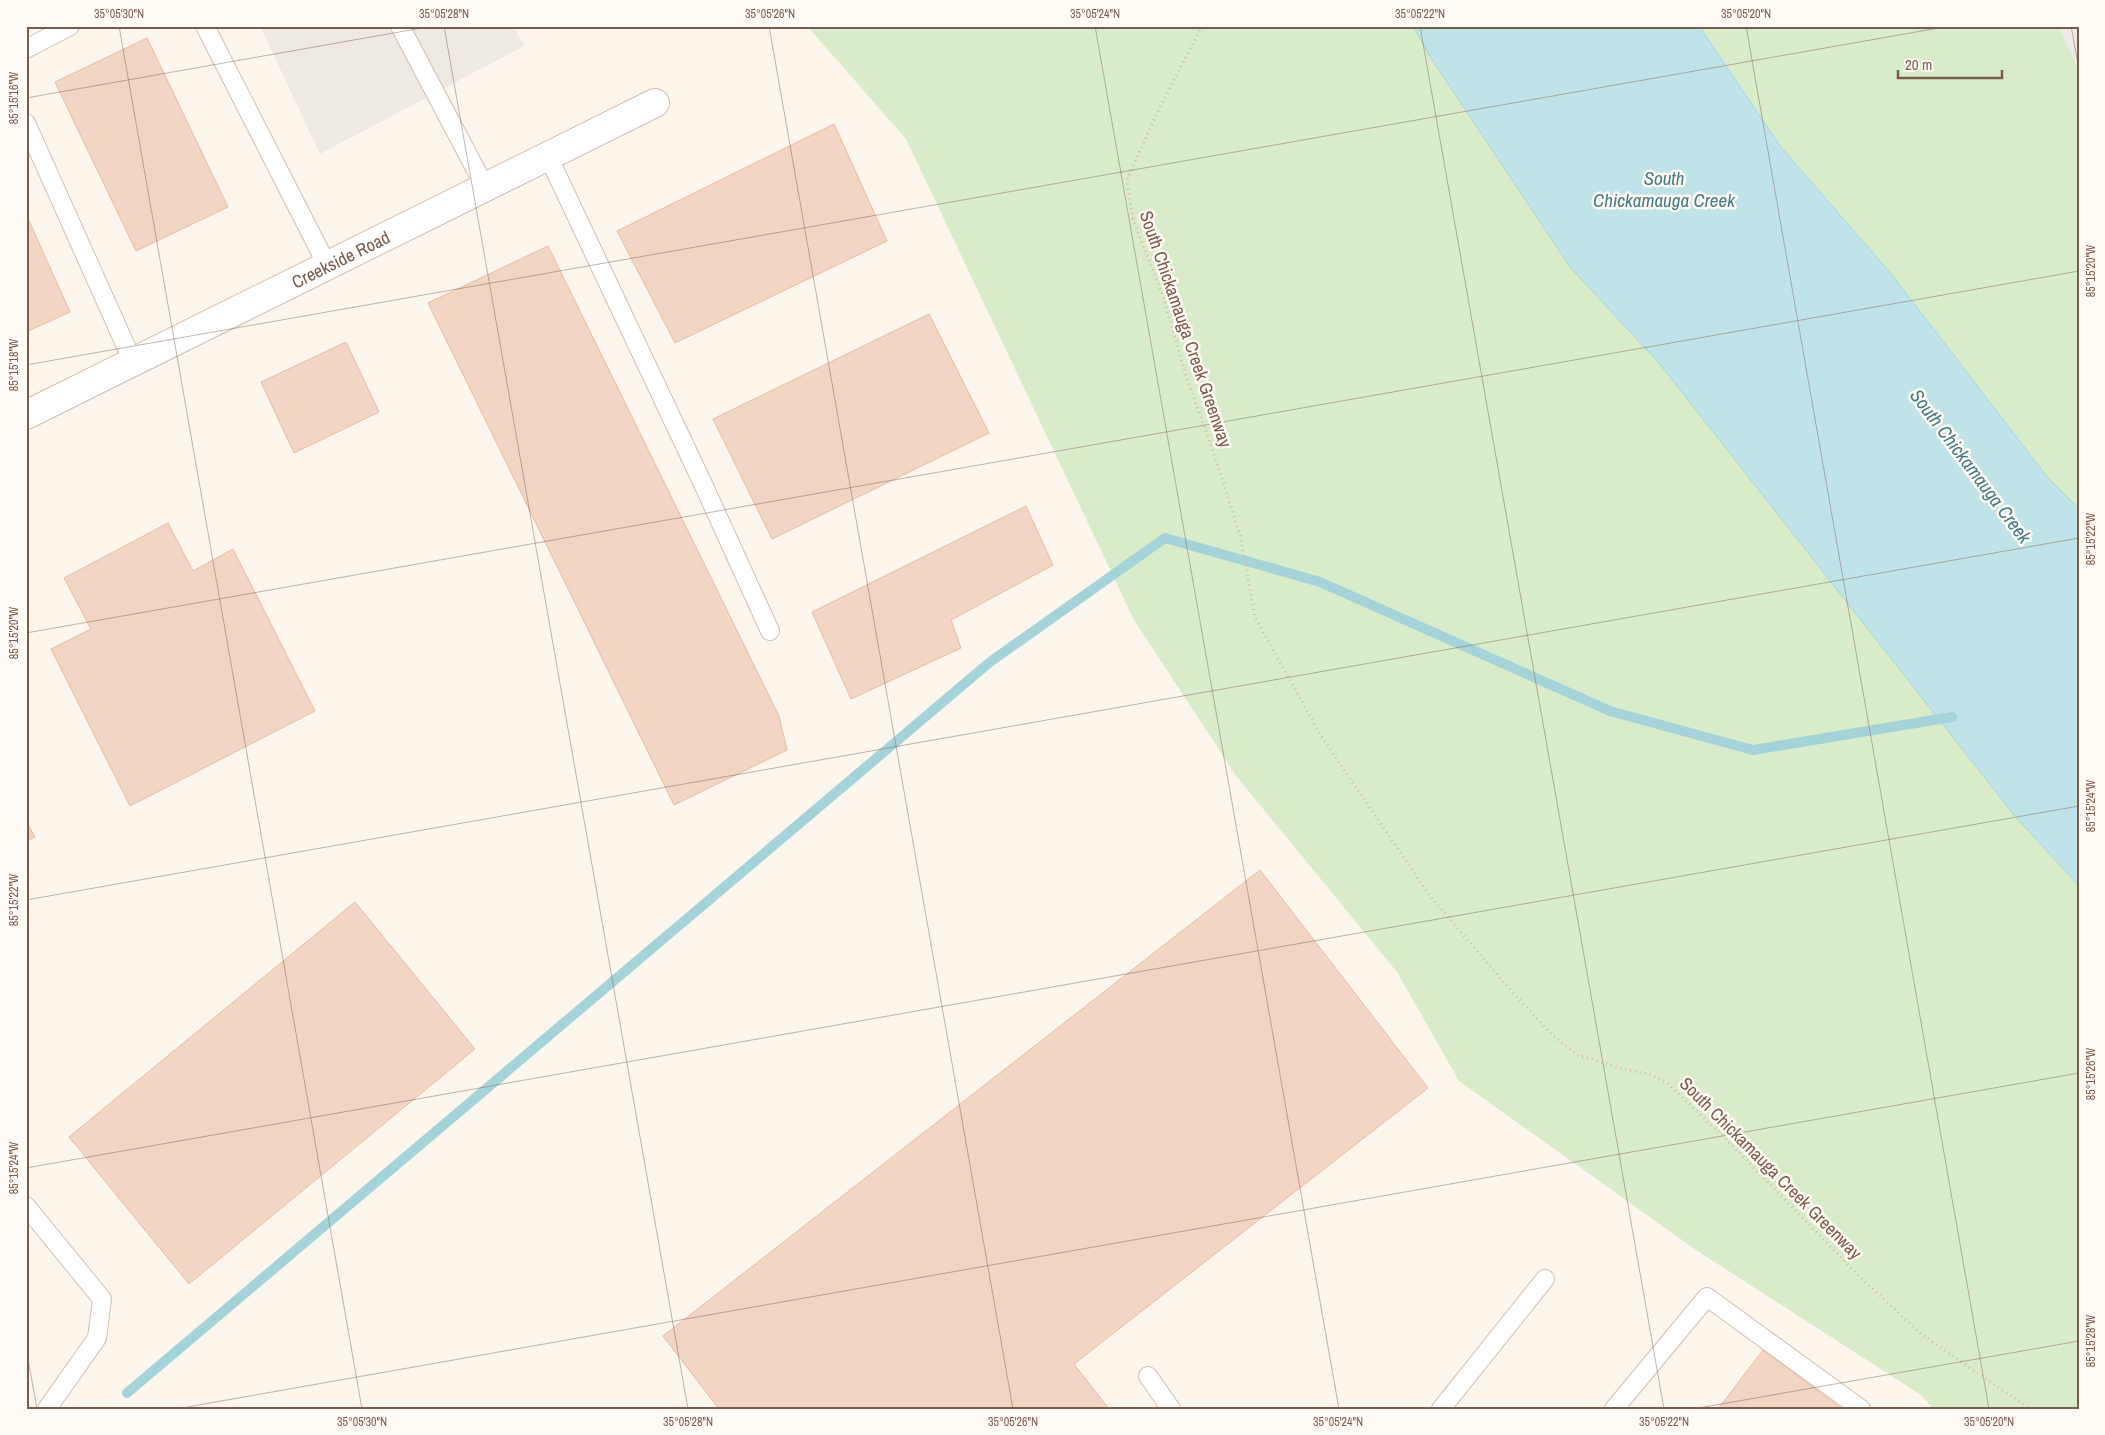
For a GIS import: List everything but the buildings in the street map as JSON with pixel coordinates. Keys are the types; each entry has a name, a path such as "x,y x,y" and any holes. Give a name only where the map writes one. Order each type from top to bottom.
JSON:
{"street":[{"name":"Creekside Road","path":"26,415 655,103"}],"lane":[{"path":"26,49 70,26"},
{"path":"205,26 327,265"},
{"path":"400,26 485,187"},
{"path":"26,123 133,362"},
{"path":"548,156 703,484 770,631"},
{"path":"26,1206 102,1299 97,1338 47,1409"},
{"path":"1442,1409 1545,1279"},
{"path":"1614,1409 1707,1297 1861,1409"},
{"path":"1148,1376 1171,1409"}],"path":[{"name":"South Chickamauga Creek Greenway","path":"1202,26 1157,113 1127,180 1133,220 1162,293 1186,376 1240,535 1254,617 1321,736 1430,896 1551,1034 1577,1055 1652,1075 1667,1083 1725,1138 1856,1273 1921,1334 2030,1409"}],"shaded area":[{"path":"260,26 514,26 524,46 320,154"},
{"path":"2058,26 2079,26 2079,69"}],"green space":[{"path":"1413,26 1431,58 1570,267 1659,363 2014,815 2079,886 2079,1409 1933,1409 1921,1395 1696,1250 1459,1081 1397,972 1237,777 1134,620 906,139 808,27"},
{"path":"1699,26 2058,26 2079,69 2079,509 2048,478 1892,275 1780,146"}],"water":[{"name":"South Chickamauga Creek","path":"1413,26 1699,26 1780,146 1892,275 2048,478 2079,509 2079,886 2014,815 1659,363 1570,267 1431,58"}],"waterway":[{"path":"127,1393 990,662 1165,538 1320,582 1610,711 1753,750 1952,717"}]}
